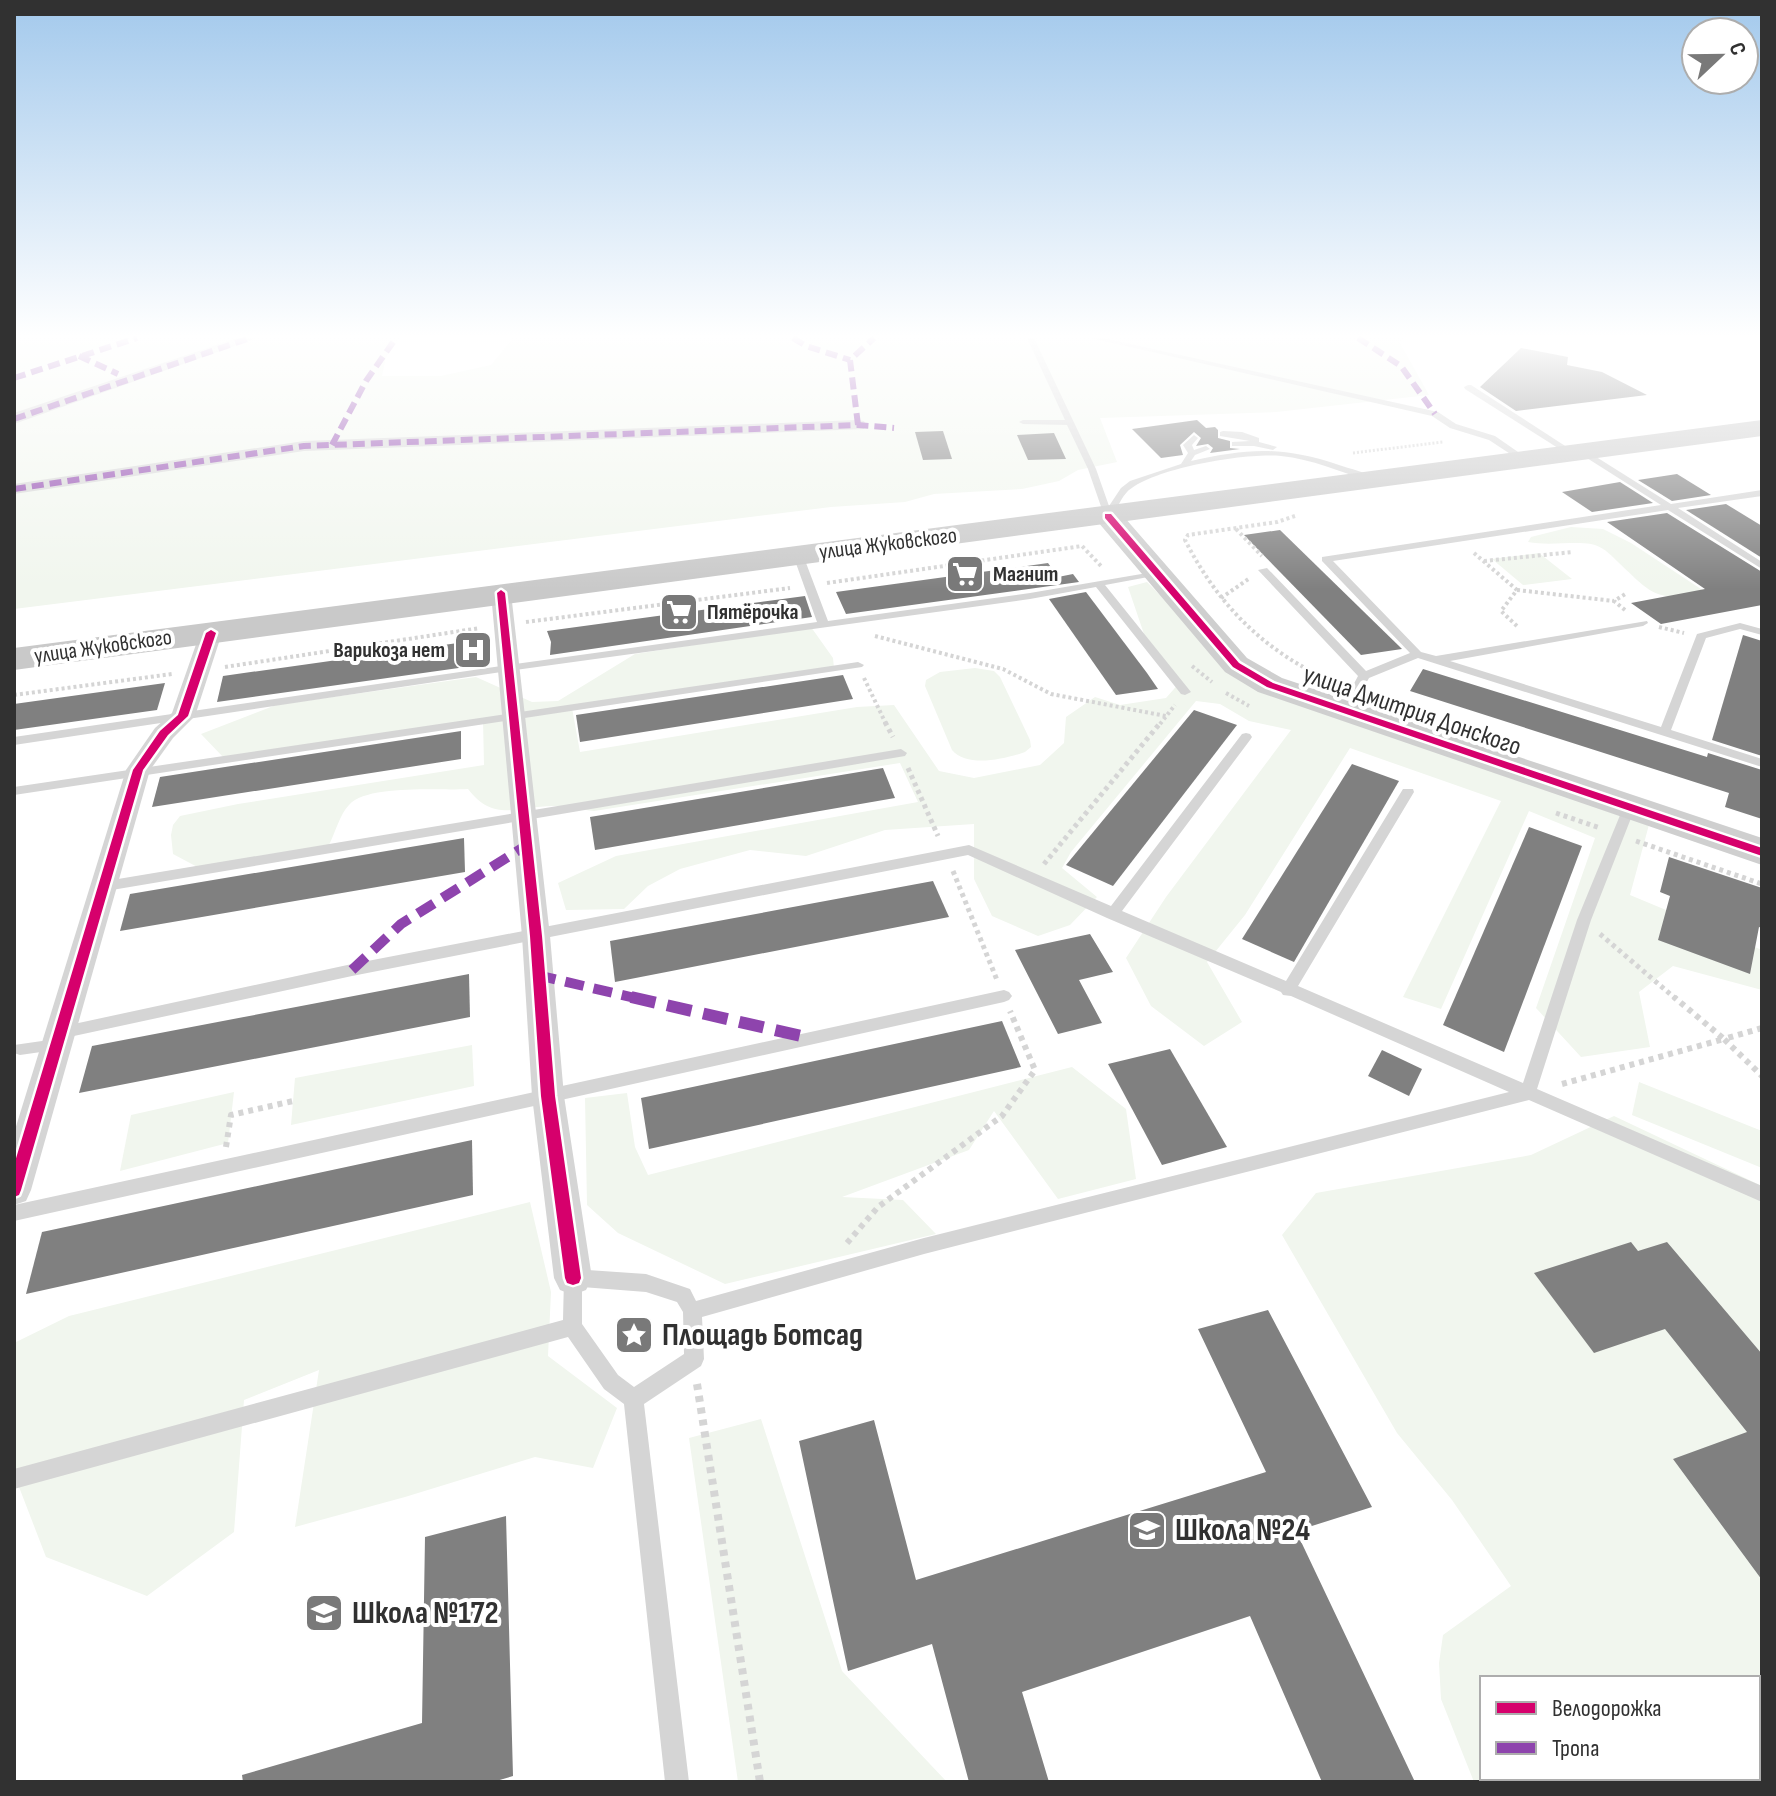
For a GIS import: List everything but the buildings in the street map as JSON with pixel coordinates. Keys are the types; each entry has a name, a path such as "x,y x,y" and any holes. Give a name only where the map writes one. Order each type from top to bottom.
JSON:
{"main road":[{"name":"улица Жуковского","path":"14,659 1762,428"}],"street":[{"path":"14,489 304,446 858,425"},
{"name":"улица Дмитрия Донского","path":"1108,516 1236,665 1270,685 1762,852"},
{"path":"501,593 536,936 548,1096 573,1278"},
{"path":"14,1190 138,770 164,733 183,716 211,633"}],"lane":[{"path":"1023,422 1071,423 1092,469 1108,516"},
{"path":"1447,422 1492,438 1524,459"},
{"path":"1526,422 1762,566"},
{"path":"1223,434 1242,435 1291,456"},
{"path":"1192,453 1187,445 1194,438"},
{"path":"1235,444 1267,444"},
{"path":"1185,463 1192,453 1206,449"},
{"path":"1108,516 1126,487 1185,463 1266,452 1375,480"},
{"path":"1762,493 1326,559 1417,654 1762,763"},
{"path":"798,555 823,623"},
{"path":"1263,570 1364,676"},
{"path":"14,741 823,623 1030,596 1155,573"},
{"path":"1098,583 1185,692"},
{"path":"1432,660 1643,623"},
{"path":"1665,731 1701,636 1740,626 1762,632"},
{"path":"1345,712 1364,676 1417,654"},
{"path":"14,791 117,777 138,770 858,665"},
{"path":"1112,914 1246,737"},
{"path":"106,886 901,753"},
{"path":"1288,991 1408,792"},
{"path":"1527,1094 1584,920 1629,808"},
{"path":"20,1049 352,970 969,850 1288,991 1762,1194"},
{"path":"14,1213 1004,996"},
{"path":"692,1311 822,1273 1527,1094"},
{"path":"633,1399 694,1359 692,1311 683,1295 646,1283 573,1278 572,1327 611,1382 633,1399 677,1782"},
{"path":"14,1479 572,1327"}],"path":[{"path":"1299,515 1277,522 1188,535 1185,540 1221,598 1260,640 1313,671"},
{"path":"1221,598 1263,570 1254,561 1263,557 1235,529"},
{"path":"1458,539 1517,590 1614,601"},
{"path":"14,695 1082,546"},
{"path":"1484,561 1573,552"},
{"path":"1517,590 1501,611 1534,641"},
{"path":"823,623 1003,669 1051,694 1166,716"},
{"path":"1643,623 1701,636"},
{"path":"822,1273 878,1207 1002,1116 1035,1070 946,853 858,665"},
{"path":"1033,878 1185,692 1196,670"},
{"path":"1584,920 1724,1039 1762,1076"},
{"path":"1527,1094 1762,1028"},
{"path":"223,1166 231,1115 293,1101"},
{"path":"694,1359 760,1782"}],"shaded area":[{"path":"14,422 1101,422 1117,462 1078,470 1059,481 1022,489 934,494 905,502 831,507 14,609"},
{"path":"1571,527 1603,529 1631,543 1704,591 1664,596 1647,588 1599,546 1528,542 1531,537"},
{"path":"1539,553 1572,579 1523,585 1492,559"},
{"path":"1147,582 1234,669 1650,821 1630,895 1762,950 1762,990 1673,966 1639,992 1650,1047 1581,1057 1536,1008 1595,838 1529,811 1441,1009 1403,997 1501,801 1350,748 1245,915 1207,962 1242,1022 1204,1046 1151,1006 1126,958 1166,897 1291,730 1249,721 1220,704 1196,701 1071,852 1062,868 1097,897 1070,925 1038,936 992,916 974,879 974,824 885,830 806,856 750,850 680,869 648,886 624,909 566,910 558,883 616,856 918,802 900,763 594,811 556,806 498,809 478,800 468,789 388,791 358,798 349,805 329,845 203,870 173,854 171,835 173,825 180,816 484,765 483,720 223,757 201,734 276,705 476,677 532,702 558,701 635,654 811,627 833,658 834,668 572,708 580,752 857,707 894,705 939,771 974,778 1040,765 1064,743 1066,717 1095,697 1120,705 1166,698 1181,681 1144,634 1128,587"},
{"path":"975,668 994,671 1000,677 1030,740 1031,747 1025,752 976,760 959,756 952,750 925,686 926,680 940,672"},
{"path":"472,1045 474,1086 291,1125 295,1078"},
{"path":"1072,1067 1126,1109 1136,1179 1058,1199 994,1111 969,1150 842,1197 903,1200 936,1234 725,1284 618,1233 587,1205 585,1098 627,1093 635,1147 648,1175"},
{"path":"1639,1082 1762,1131 1762,1168 1632,1115"},
{"path":"234,1092 228,1143 120,1171 131,1115"},
{"path":"1614,1116 1762,1186 1762,1782 1474,1782 1441,1699 1439,1663 1443,1635 1511,1586 1452,1500 1397,1433 1282,1235 1316,1193 1531,1155"},
{"path":"530,1202 551,1292 548,1356 617,1408 593,1468 535,1457 295,1527 319,1370 244,1400 234,1532 147,1596 46,1557 14,1474 14,1343 69,1316"},
{"path":"761,1419 842,1671 947,1782 738,1782 689,1438"}],"marked path":[{"path":"332,445 344,422"},
{"path":"14,489 304,446 858,425 894,428"},
{"path":"352,970 401,924 527,845"},
{"path":"537,975 810,1038"}],"cycle path":[{"path":"1108,516 1236,665 1270,685 1762,852"},
{"path":"501,593 536,936 548,1096 573,1278"},
{"path":"14,1190 138,770 164,733 183,716 211,633"}],"place":[{"name":"Магнит","path":"965,574"},
{"name":"Пятёрочка","path":"679,612"},
{"name":"Варикоза нет","path":"473,650"},
{"name":"Площадь Ботсад","path":"634,1335"},
{"name":"Школа №24","path":"1147,1530"},
{"name":"Школа №172","path":"324,1613"}]}
